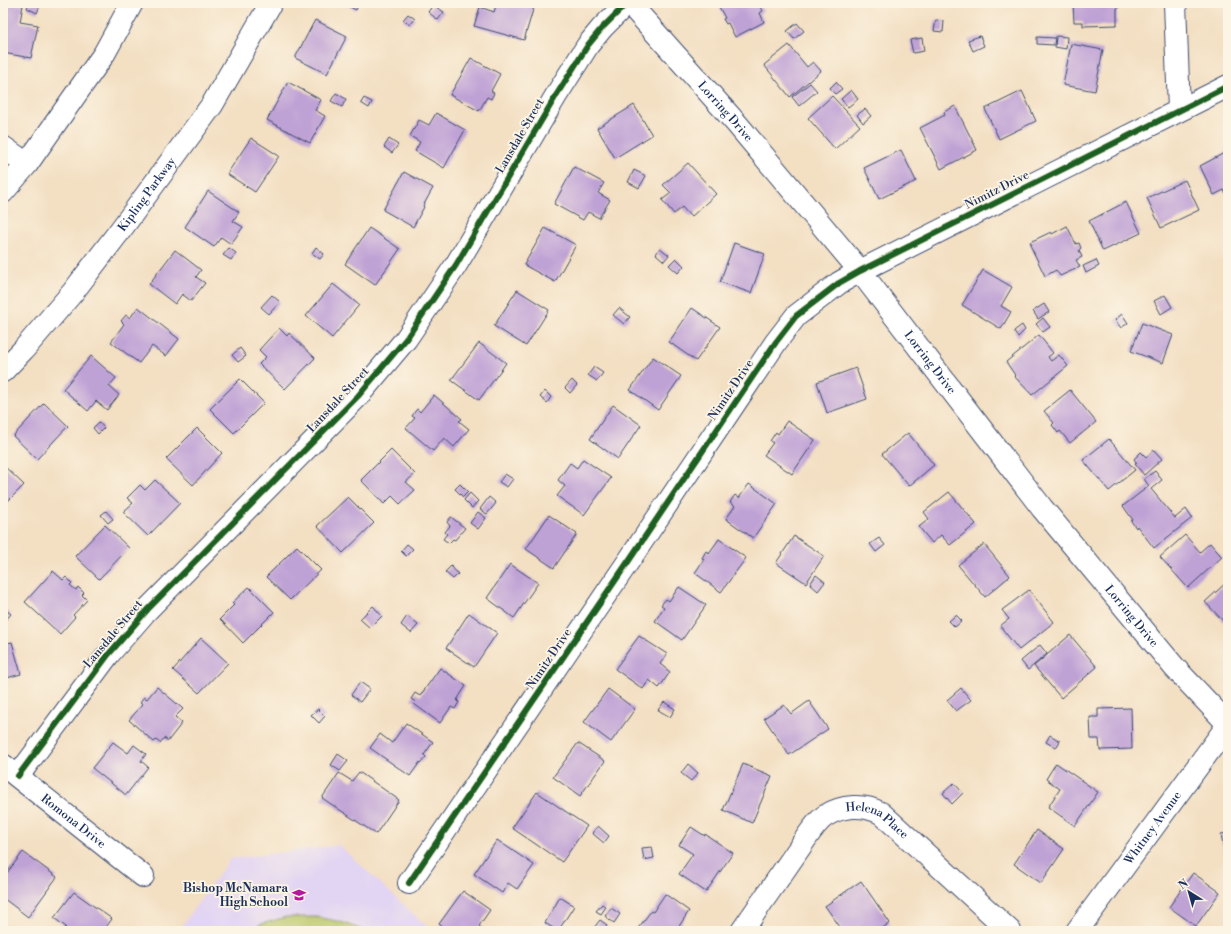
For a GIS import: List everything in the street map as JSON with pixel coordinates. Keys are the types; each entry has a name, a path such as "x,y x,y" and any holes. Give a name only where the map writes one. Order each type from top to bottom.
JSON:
{"street":[{"path":"3,192 27,164 104,54 132,3"},
{"name":"Kipling Parkway","path":"3,371 73,292 212,105 271,3"},
{"name":"Lorring Drive","path":"628,3 737,124 860,271 1042,508 1175,668 1228,724"},
{"name":"Lansdale Street","path":"11,771 148,609 358,396 406,339 456,265 557,94 588,45 606,24 628,3"},
{"path":"1175,3 1179,110"},
{"name":"Nimitz Drive","path":"409,883 796,316 838,283 860,271 1228,86"},
{"path":"3,147 27,164"},
{"name":"Whitney Avenue","path":"1077,931 1228,724"},
{"name":"Romona Drive","path":"11,771 144,876"},
{"name":"Helena Place","path":"742,931 768,892 821,819 834,811 852,807 865,807 874,809 881,813 1010,931"}],"shaded area":[{"name":"Bishop McNamara High School","path":"339,845 432,931 178,931 230,859"}],"green space":[{"path":"286,917 318,917 341,922 365,931 246,931 261,924"}],"building":[{"path":"3,3 23,5 20,22 38,25 31,58 3,53"},
{"path":"29,3 41,3 37,13 27,8"},
{"path":"342,3 359,3 356,10"},
{"path":"497,3 535,3 524,40 474,26 480,7 494,12"},
{"path":"717,3 755,3 756,5 759,3 763,11 760,13 764,22 735,37 728,23 726,24 723,19 725,18"},
{"path":"1073,3 1119,3 1119,8 1117,8 1117,25 1083,26 1083,22 1074,22"},
{"path":"433,5 444,12 438,20 428,12"},
{"path":"408,14 415,19 410,25 403,20"},
{"path":"315,20 347,36 327,74 295,58"},
{"path":"936,20 944,21 943,32 934,31"},
{"path":"797,23 804,31 794,39 787,31"},
{"path":"980,36 984,46 973,51 968,40"},
{"path":"1056,36 1067,37 1066,49 1055,47"},
{"path":"1037,37 1055,38 1054,45 1037,44"},
{"path":"922,38 924,51 913,53 910,40"},
{"path":"1071,44 1103,50 1095,91 1063,85"},
{"path":"789,45 807,67 813,62 821,71 790,97 764,65"},
{"path":"471,58 500,74 491,91 494,93 491,99 487,97 479,111 450,95"},
{"path":"288,82 321,100 315,110 325,116 310,143 267,120"},
{"path":"836,82 842,89 835,94 830,88"},
{"path":"810,83 817,91 799,106 792,97"},
{"path":"851,90 858,99 848,107 841,99"},
{"path":"1022,91 1036,121 999,139 985,109"},
{"path":"336,93 346,99 342,107 331,101"},
{"path":"832,96 860,126 835,149 808,118"},
{"path":"364,98 372,102 369,108 361,103"},
{"path":"634,105 652,135 615,158 597,128"},
{"path":"955,106 977,150 941,169 920,128 945,115 944,112"},
{"path":"865,109 871,116 863,123 857,115"},
{"path":"436,113 465,130 444,168 415,151 420,142 410,136 419,120 429,125"},
{"path":"251,138 279,156 255,192 227,174"},
{"path":"389,139 398,145 392,153 384,147"},
{"path":"901,150 916,181 879,199 864,168"},
{"path":"1228,151 1228,198 1224,190 1214,195 1200,166"},
{"path":"688,163 716,194 691,217 682,207 674,214 662,200 671,193 663,185"},
{"path":"574,167 604,183 598,193 610,200 599,218 588,212 583,220 554,204"},
{"path":"634,170 646,176 639,188 628,182"},
{"path":"404,172 433,188 413,227 383,210"},
{"path":"1185,180 1199,210 1161,228 1147,198"},
{"path":"208,191 239,212 233,221 243,227 231,244 221,237 214,247 185,227"},
{"path":"1126,202 1141,233 1103,251 1089,221"},
{"path":"1067,226 1076,244 1079,243 1081,248 1079,250 1082,257 1076,260 1080,267 1060,276 1056,270 1045,276 1030,245 1032,245 1030,242 1051,232 1052,234"},
{"path":"369,228 400,249 375,285 345,264"},
{"path":"545,228 576,245 555,282 524,265"},
{"path":"734,243 765,254 751,293 720,282"},
{"path":"316,247 324,254 320,259 312,253"},
{"path":"229,248 236,253 231,260 223,255"},
{"path":"660,248 669,255 664,261 656,254"},
{"path":"175,250 201,270 196,277 205,283 191,301 182,294 175,304 149,284"},
{"path":"676,258 684,266 678,273 669,265"},
{"path":"1096,260 1099,266 1086,273 1083,266"},
{"path":"983,270 1012,287 1001,306 1011,312 1001,329 962,305"},
{"path":"333,284 359,305 332,338 306,316"},
{"path":"517,290 549,310 526,346 494,326"},
{"path":"272,295 280,302 269,314 261,307"},
{"path":"1165,295 1172,307 1161,314 1154,301"},
{"path":"1044,304 1049,312 1038,319 1033,311"},
{"path":"138,307 179,339 166,356 152,346 139,363 111,342 124,324 121,321 126,315 130,318"},
{"path":"619,308 630,317 624,324 613,315"},
{"path":"692,308 720,327 696,361 669,342"},
{"path":"1122,314 1128,323 1121,328 1115,320"},
{"path":"1043,318 1050,327 1043,332 1036,324"},
{"path":"1142,323 1173,335 1163,363 1131,351"},
{"path":"1022,325 1025,330 1018,337 1014,331"},
{"path":"279,328 287,336 289,333 315,358 285,389 259,364 266,357 259,350"},
{"path":"1039,335 1053,353 1048,357 1051,361 1059,355 1068,366 1032,395 1014,376 1015,375 1006,362"},
{"path":"479,343 506,363 479,400 451,380"},
{"path":"240,348 246,356 238,362 232,355"},
{"path":"91,356 116,378 109,386 119,395 107,410 96,401 88,411 63,389"},
{"path":"653,357 681,376 658,410 630,390"},
{"path":"594,367 603,373 597,381 588,375"},
{"path":"856,368 867,399 827,413 817,382"},
{"path":"240,379 264,403 234,433 210,409"},
{"path":"572,380 577,385 570,393 565,388"},
{"path":"1070,390 1096,422 1070,443 1060,431 1058,433 1052,425 1054,423 1044,411"},
{"path":"545,391 551,397 547,403 540,397"},
{"path":"434,395 462,419 459,421 469,429 454,447 444,438 433,451 406,428 415,418 412,416 417,409 420,412"},
{"path":"44,403 68,426 37,459 13,436"},
{"path":"613,405 641,425 618,459 590,439"},
{"path":"787,421 815,440 792,474 764,455 773,443 770,441 776,432 778,434"},
{"path":"99,422 104,428 98,434 93,428"},
{"path":"197,428 222,453 193,485 166,459"},
{"path":"908,433 934,465 909,486 882,454"},
{"path":"1109,439 1135,470 1109,491 1083,460"},
{"path":"391,450 415,474 406,482 415,490 400,504 392,496 384,504 361,480"},
{"path":"1154,450 1162,459 1144,475 1135,464 1137,463 1134,459 1141,452 1146,457"},
{"path":"583,459 611,478 584,515 557,496 565,486 558,480 570,463 577,468"},
{"path":"3,465 24,485 3,506"},
{"path":"1155,471 1162,480 1151,489 1175,518 1186,509 1192,518 1154,548 1137,526 1136,528 1131,521 1133,520 1123,506 1149,486 1144,479"},
{"path":"505,474 513,479 507,487 499,482"},
{"path":"155,480 180,503 148,536 123,512 133,503 127,498 140,485 145,490"},
{"path":"460,484 468,492 463,497 455,489"},
{"path":"749,484 777,504 753,538 726,519 735,506 730,502 735,495 739,498"},
{"path":"949,492 976,524 950,545 941,535 932,543 919,527 929,519 924,512"},
{"path":"470,493 478,501 472,508 464,500"},
{"path":"348,497 374,523 343,553 317,526"},
{"path":"489,497 496,503 487,514 480,509"},
{"path":"106,511 113,519 108,523 101,515"},
{"path":"478,512 486,518 478,529 470,523"},
{"path":"549,515 577,534 554,568 526,549"},
{"path":"451,517 465,528 455,540 453,539 449,543 443,539 447,534 445,532 450,526 447,522"},
{"path":"105,525 129,548 99,579 75,556"},
{"path":"1185,535 1200,552 1210,543 1222,557 1188,588 1160,557"},
{"path":"794,536 824,556 806,583 776,563"},
{"path":"879,538 885,545 876,552 870,544"},
{"path":"719,539 746,558 721,592 695,573 704,559 702,558 706,551 709,553"},
{"path":"407,544 413,549 406,556 401,551"},
{"path":"984,544 1010,576 985,597 958,565"},
{"path":"297,546 321,570 290,600 266,577"},
{"path":"510,564 538,583 514,618 487,598"},
{"path":"451,566 458,574 453,579 445,572"},
{"path":"53,571 63,580 66,577 72,583 70,585 76,590 78,587 84,593 82,595 87,600 73,615 75,617 60,634 25,602"},
{"path":"816,575 825,582 818,591 810,584"},
{"path":"1228,581 1228,626 1205,602"},
{"path":"249,587 274,612 243,643 220,619 234,605 232,603"},
{"path":"679,587 706,605 682,640 655,621 664,607 661,605 666,599 669,601"},
{"path":"1029,590 1054,622 1019,650 1000,626 1009,619 1002,610"},
{"path":"373,606 382,616 370,628 360,619"},
{"path":"3,608 11,614 5,621 3,619"},
{"path":"469,613 497,633 474,667 446,648"},
{"path":"956,615 962,621 955,627 949,621"},
{"path":"407,616 418,625 411,633 401,625"},
{"path":"1070,635 1097,667 1061,698 1034,666"},
{"path":"639,636 667,654 660,664 670,672 659,688 649,680 643,689 615,669"},
{"path":"201,638 228,663 199,693 173,670"},
{"path":"12,642 21,674 3,679 3,644"},
{"path":"1040,645 1047,654 1028,670 1021,661"},
{"path":"440,668 466,686 457,700 459,702 455,709 451,707 440,723 414,704 416,702 411,699 415,693 420,696"},
{"path":"360,682 370,689 360,702 351,695"},
{"path":"157,687 183,709 175,717 182,723 168,741 164,738 160,743 156,740 154,742 129,720 143,704 140,702 144,697 147,699"},
{"path":"961,688 971,700 956,711 947,700"},
{"path":"608,689 635,709 611,742 584,722"},
{"path":"809,701 828,729 789,755 764,718 784,705 791,714"},
{"path":"664,702 675,709 670,717 658,710"},
{"path":"1131,708 1132,749 1100,750 1099,739 1091,739 1090,717 1098,717 1098,709"},
{"path":"318,709 325,716 319,723 311,715"},
{"path":"406,723 433,742 424,755 426,757 421,763 420,762 410,776 370,748 380,734 392,743"},
{"path":"1050,735 1060,741 1056,748 1046,742"},
{"path":"113,742 128,753 134,745 146,754 141,761 148,767 126,795 92,768"},
{"path":"578,743 605,761 580,796 553,777"},
{"path":"338,754 348,761 340,771 331,765"},
{"path":"1056,763 1098,792 1075,826 1048,807 1060,789 1046,779"},
{"path":"688,764 698,773 691,781 681,773"},
{"path":"743,764 772,776 752,823 723,810"},
{"path":"359,772 399,800 376,834 322,798 339,773 352,781"},
{"path":"954,783 963,793 952,804 943,793"},
{"path":"537,792 587,826 562,862 512,828"},
{"path":"598,826 609,836 604,843 592,833"},
{"path":"691,827 705,836 705,834 733,853 706,892 679,874 693,854 679,845"},
{"path":"1037,830 1064,849 1041,883 1014,864"},
{"path":"1228,833 1228,866 1227,866 1221,834"},
{"path":"497,840 534,865 517,889 508,883 502,893 474,874"},
{"path":"652,847 654,858 644,860 642,848"},
{"path":"23,852 57,877 28,917 3,898 3,878"},
{"path":"1193,873 1220,892 1196,926 1169,907"},
{"path":"861,881 890,923 878,931 843,931 825,906"},
{"path":"463,891 490,910 479,926 485,931 448,931 439,924"},
{"path":"74,892 112,919 103,931 63,931 66,927 54,918"},
{"path":"665,894 689,911 676,931 636,931 651,911 653,912"},
{"path":"560,897 574,906 558,931 545,923"},
{"path":"602,904 606,907 601,914 596,911"},
{"path":"611,908 620,914 614,923 605,916"},
{"path":"600,920 607,925 603,931 596,931 593,929"}],"cycle path":[{"path":"18,776 108,655 148,609 358,396 406,339 456,265 557,94 588,45 602,28 627,3"},
{"path":"409,883 776,342 796,316 839,283 860,271 1228,86"}],"place":[{"name":"Bishop McNamara High School","path":"299,895"}]}
